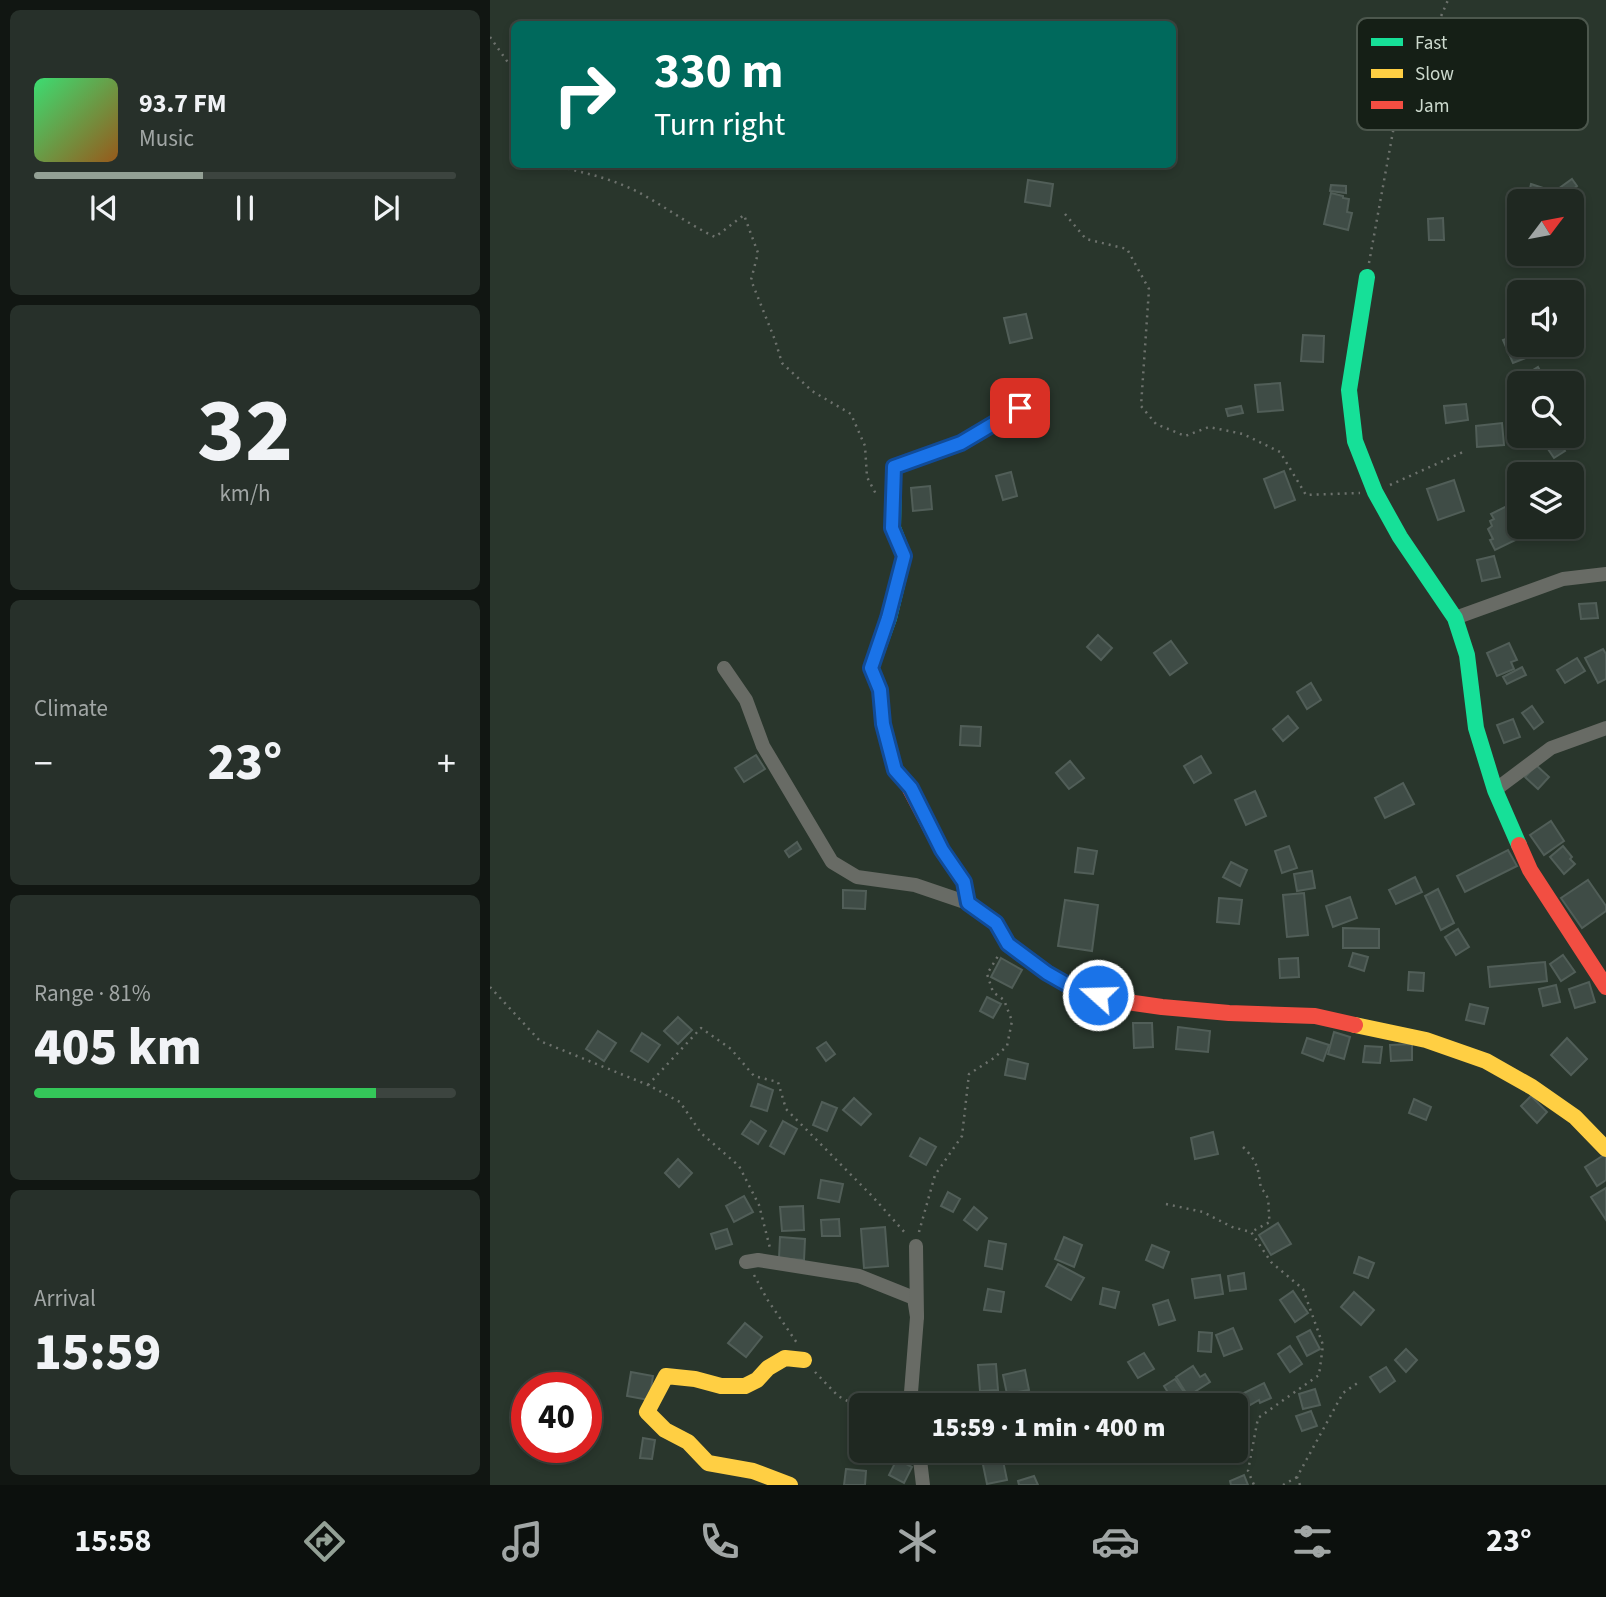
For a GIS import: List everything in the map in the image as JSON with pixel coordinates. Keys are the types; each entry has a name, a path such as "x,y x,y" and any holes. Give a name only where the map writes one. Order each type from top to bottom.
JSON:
{"street":[{"path":"1367,277 1349,390 1355,441 1375,492 1400,537 1455,618 1466,655 1476,728 1495,790 1530,870 1606,987"},
{"path":"968,903 964,882 942,850 911,788 895,770 883,724 880,690 871,668 888,618 904,556 892,528 894,467 961,443 1020,408"},
{"path":"1455,618 1563,579 1606,574"},
{"path":"724,668 746,700 764,746 832,862 857,877 915,885 968,903 996,923 1008,944 1047,973 1075,989 1120,1001 1229,1013 1315,1016 1426,1040 1486,1061 1532,1087 1575,1117 1606,1149"},
{"path":"1495,790 1551,748 1606,728"},
{"path":"912,1393 917,1317 916,1246"},
{"path":"746,1262 758,1260 859,1276 914,1298 917,1317"},
{"path":"790,1485 753,1471 708,1463 688,1442 665,1430 647,1412 666,1376 695,1379 721,1386 745,1386 785,1358 804,1360"},
{"path":"920,1463 923,1485"}],"path":[{"path":"1440,18 1448,0"},
{"path":"490,37 511,67"},
{"path":"1367,277 1393,130"},
{"path":"565,168 604,177 638,192 715,237 744,215 758,253 751,280 782,363 813,391 851,414 865,446 867,477 877,497"},
{"path":"1065,214 1086,239 1127,249 1149,289 1141,406 1156,424 1185,436 1209,427 1243,435 1280,452 1306,495 1375,492 1463,452"},
{"path":"916,1246 934,1175 962,1136 970,1074 1007,1046 1012,1021 1004,1000 993,992 987,974 1008,944"},
{"path":"490,987 540,1041 648,1084 680,1102 701,1133 739,1166 759,1205 770,1247 780,1264"},
{"path":"648,1084 701,1028 731,1049 754,1076 778,1082 786,1109 873,1197 916,1246"},
{"path":"1166,1204 1203,1212 1232,1227 1251,1231 1270,1222 1268,1196 1261,1189 1254,1158 1243,1147"},
{"path":"1251,1231 1271,1262 1303,1289 1324,1346 1319,1375 1258,1418 1248,1471 1254,1485"},
{"path":"746,1262 767,1299 797,1342 804,1360 838,1396 849,1402"},
{"path":"1283,1485 1297,1477 1343,1392 1359,1382"},
{"path":"1297,1477 1300,1485"}],"building":[{"path":"1572,179 1577,186 1573,189 1558,189"},
{"path":"1028,180 1053,184 1050,206 1025,202"},
{"path":"1531,184 1543,188 1543,189 1530,189"},
{"path":"1331,185 1346,186 1346,193 1330,191"},
{"path":"1331,193 1349,199 1347,212 1352,213 1348,230 1324,224"},
{"path":"1443,218 1444,240 1429,240 1428,219"},
{"path":"1026,314 1032,338 1010,343 1004,318"},
{"path":"1303,335 1324,336 1323,362 1301,361"},
{"path":"1510,357 1528,357 1513,363"},
{"path":"1280,383 1283,410 1258,412 1255,385"},
{"path":"1466,404 1468,420 1446,423 1444,406"},
{"path":"1241,406 1243,413 1228,416 1226,409"},
{"path":"1502,423 1504,445 1477,447 1476,426"},
{"path":"1563,448 1565,451 1554,458 1548,449"},
{"path":"1284,471 1295,500 1275,508 1264,479"},
{"path":"1011,472 1017,496 1003,500 996,476"},
{"path":"1454,480 1464,511 1438,520 1427,489"},
{"path":"930,486 932,509 913,511 911,488"},
{"path":"1507,506 1507,539 1518,539 1495,550 1488,529 1492,526 1490,521 1494,519 1491,514"},
{"path":"1494,556 1500,577 1482,581 1477,560"},
{"path":"1596,603 1598,618 1581,619 1579,604"},
{"path":"1098,635 1112,648 1101,660 1087,647"},
{"path":"1171,641 1187,663 1170,675 1154,653"},
{"path":"1509,643 1517,660 1511,662 1514,669 1497,676 1487,653"},
{"path":"1603,649 1606,654 1606,679 1598,683 1585,658"},
{"path":"1577,658 1585,671 1565,683 1557,670"},
{"path":"1522,667 1526,675 1507,684 1503,677"},
{"path":"1311,683 1321,700 1307,709 1297,692"},
{"path":"1532,706 1543,722 1534,729 1522,713"},
{"path":"1288,716 1298,728 1283,741 1273,729"},
{"path":"1513,719 1520,737 1504,743 1497,725"},
{"path":"961,726 981,727 980,746 960,745"},
{"path":"756,755 765,769 744,782 735,768"},
{"path":"1201,756 1211,773 1194,783 1184,766"},
{"path":"1070,761 1084,778 1069,789 1056,773"},
{"path":"1536,765 1549,777 1538,789 1525,777"},
{"path":"1403,783 1414,804 1385,818 1375,798"},
{"path":"1255,791 1266,816 1246,825 1235,800"},
{"path":"1551,821 1564,841 1544,855 1530,835"},
{"path":"797,842 801,849 789,857 785,851"},
{"path":"1289,846 1297,868 1282,873 1275,851"},
{"path":"1563,846 1575,864 1564,874 1550,857"},
{"path":"1078,848 1097,851 1093,874 1075,872"},
{"path":"1508,850 1517,866 1465,892 1457,876"},
{"path":"1231,862 1247,870 1240,886 1223,877"},
{"path":"1312,871 1315,888 1297,891 1294,874"},
{"path":"1415,877 1422,892 1396,904 1389,890"},
{"path":"1588,880 1606,906 1606,911 1582,928 1561,898"},
{"path":"1438,889 1454,923 1441,930 1425,896"},
{"path":"843,890 866,891 865,909 843,908"},
{"path":"1304,893 1308,935 1287,937 1283,895"},
{"path":"1350,897 1357,918 1333,927 1326,906"},
{"path":"1219,898 1242,900 1239,924 1217,922"},
{"path":"1065,900 1098,905 1092,951 1058,946"},
{"path":"1343,928 1379,929 1379,948 1343,948"},
{"path":"1458,929 1469,947 1456,955 1445,937"},
{"path":"1353,953 1368,957 1364,971 1349,966"},
{"path":"1563,955 1575,972 1561,981 1550,964"},
{"path":"1001,958 1022,970 1012,988 991,977"},
{"path":"1298,958 1299,977 1280,978 1279,959"},
{"path":"1545,962 1547,981 1490,987 1488,967"},
{"path":"1409,972 1424,973 1423,991 1408,990"},
{"path":"1589,982 1595,1002 1575,1008 1569,989"},
{"path":"1556,985 1560,1002 1543,1006 1539,989"},
{"path":"987,997 1001,1004 993,1018 980,1011"},
{"path":"1470,1004 1488,1008 1484,1024 1466,1020"},
{"path":"678,1017 692,1030 678,1044 664,1031"},
{"path":"1133,1023 1152,1023 1153,1047 1134,1048"},
{"path":"1178,1027 1210,1031 1208,1052 1176,1049"},
{"path":"598,1031 616,1043 604,1061 586,1049"},
{"path":"1334,1032 1350,1037 1344,1059 1328,1054"},
{"path":"642,1033 660,1045 648,1062 631,1051"},
{"path":"1307,1038 1329,1045 1323,1061 1302,1053"},
{"path":"1567,1038 1587,1059 1571,1075 1551,1055"},
{"path":"826,1042 835,1054 826,1061 817,1048"},
{"path":"1412,1044 1412,1060 1391,1061 1390,1045"},
{"path":"1365,1046 1382,1047 1380,1063 1363,1062"},
{"path":"1008,1059 1028,1064 1025,1079 1005,1075"},
{"path":"758,1084 773,1090 767,1111 751,1106"},
{"path":"1531,1096 1547,1112 1537,1123 1521,1106"},
{"path":"854,1098 871,1114 861,1125 843,1110"},
{"path":"1414,1099 1431,1107 1426,1120 1409,1113"},
{"path":"822,1102 837,1108 827,1131 813,1125"},
{"path":"751,1121 766,1131 758,1144 742,1134"},
{"path":"783,1121 797,1129 784,1154 770,1146"},
{"path":"1213,1132 1218,1154 1195,1159 1191,1138"},
{"path":"920,1138 936,1147 926,1165 910,1156"},
{"path":"1604,1155 1606,1180 1597,1186 1585,1167"},
{"path":"678,1159 692,1173 679,1187 665,1173"},
{"path":"821,1180 843,1184 839,1202 818,1198"},
{"path":"1606,1188 1606,1220 1591,1197"},
{"path":"948,1192 960,1199 953,1212 941,1206"},
{"path":"744,1196 753,1212 734,1222 726,1206"},
{"path":"803,1206 804,1230 782,1231 780,1207"},
{"path":"974,1207 987,1218 977,1230 964,1220"},
{"path":"839,1219 840,1236 822,1236 821,1220"},
{"path":"1278,1223 1291,1244 1271,1255 1259,1235"},
{"path":"885,1227 888,1266 864,1268 861,1229"},
{"path":"727,1229 732,1244 716,1249 711,1234"},
{"path":"780,1237 805,1239 804,1260 779,1258"},
{"path":"1064,1237 1082,1245 1074,1267 1055,1259"},
{"path":"989,1241 1006,1244 1002,1269 985,1266"},
{"path":"1152,1245 1169,1252 1163,1268 1146,1260"},
{"path":"1359,1257 1374,1263 1368,1278 1354,1273"},
{"path":"1058,1264 1084,1278 1071,1300 1046,1286"},
{"path":"1244,1273 1246,1289 1230,1291 1228,1276"},
{"path":"1220,1275 1223,1294 1195,1298 1192,1279"},
{"path":"1103,1288 1119,1292 1115,1308 1100,1304"},
{"path":"988,1289 1004,1292 1001,1312 984,1310"},
{"path":"1293,1291 1308,1313 1295,1322 1280,1300"},
{"path":"1354,1292 1374,1310 1361,1325 1341,1307"},
{"path":"1168,1300 1175,1320 1159,1325 1153,1305"},
{"path":"745,1323 762,1337 746,1357 728,1343"},
{"path":"1233,1328 1242,1349 1224,1356 1216,1335"},
{"path":"1310,1330 1320,1349 1307,1356 1297,1337"},
{"path":"1199,1332 1212,1333 1211,1352 1198,1351"},
{"path":"1290,1346 1302,1364 1290,1372 1278,1354"},
{"path":"1406,1349 1417,1360 1406,1372 1395,1360"},
{"path":"1144,1353 1154,1369 1138,1378 1128,1362"},
{"path":"996,1364 998,1390 980,1391 978,1365"},
{"path":"1193,1366 1200,1377 1205,1374 1210,1382 1193,1393 1186,1393 1176,1377"},
{"path":"1386,1367 1395,1381 1380,1392 1370,1377"},
{"path":"1025,1370 1029,1390 1007,1393 1003,1375"},
{"path":"631,1372 653,1376 649,1400 627,1396"},
{"path":"1175,1379 1184,1392 1168,1393 1164,1386"},
{"path":"1264,1383 1271,1398 1250,1405 1248,1393 1244,1393"},
{"path":"1315,1389 1320,1405 1303,1409 1299,1394"},
{"path":"1311,1411 1317,1426 1302,1431 1296,1416"},
{"path":"643,1438 655,1440 652,1459 640,1458"},
{"path":"895,1463 904,1463 912,1467 904,1483 889,1475"},
{"path":"983,1463 1003,1463 1007,1480 987,1484"},
{"path":"846,1469 866,1471 865,1485 844,1485"},
{"path":"1244,1475 1248,1485 1231,1485 1230,1481"},
{"path":"1034,1476 1038,1485 1019,1485 1018,1481"}],"traffic: fast":[{"path":"1367,277 1349,390 1355,441 1375,492 1400,537 1455,618 1467,655 1476,728 1495,790 1519,845"},
{"path":"908,785 895,770 883,725 880,690 871,668 889,618 904,556 893,528 894,467 961,443 1020,408"}],"traffic: slow":[{"path":"1355,1025 1426,1040 1486,1061 1532,1087 1575,1117 1606,1149"},
{"path":"790,1485 753,1471 708,1463 688,1442 665,1430 647,1412 666,1376 695,1379 721,1386 745,1386 785,1358 804,1360"}],"traffic: jam":[{"path":"908,785 942,850 964,882 968,903 996,923 1008,944 1047,973 1075,989 1120,1001 1162,1007 1315,1016 1355,1025"},
{"path":"1519,845 1530,870 1606,987"}],"route":[{"path":"1020,408 961,443 894,467 892,528 904,556 888,618 871,668 880,690 883,724 895,770 911,788 942,850 964,882 968,903 996,923 1008,944 1047,973 1075,989 1098,995"}]}
